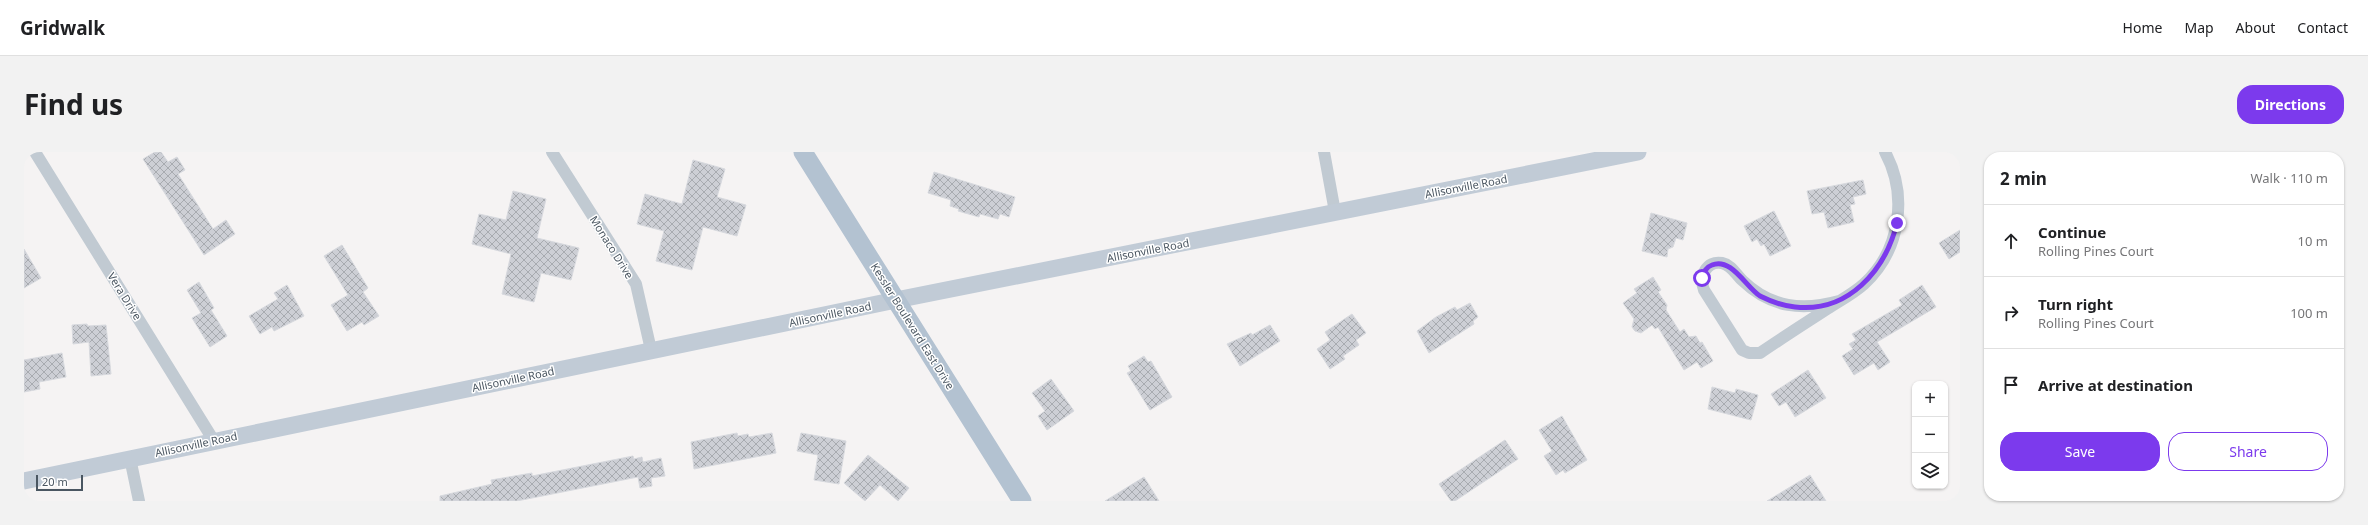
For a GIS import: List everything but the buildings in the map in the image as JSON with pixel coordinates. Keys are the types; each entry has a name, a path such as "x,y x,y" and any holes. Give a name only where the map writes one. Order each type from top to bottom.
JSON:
{"main road":[{"name":"Kessler Boulevard East Drive","path":"803,152 1022,501"},
{"name":"Allisonville Road","path":"24,481 214,440 896,300 1638,152"}],"street":[{"name":"Vera Drive","path":"35,152 214,440"},
{"name":"Monaco Drive","path":"552,152 636,284 652,350"},
{"path":"1324,152 1336,212"},
{"path":"1839,301 1809,307 1794,307 1772,302 1759,295 1742,281 1732,268 1722,263 1710,265 1706,269 1702,278 1702,284 1708,297 1742,350 1750,353 1760,352 1839,301 1868,279 1881,264 1894,236 1898,217 1899,200 1896,179 1885,152"},
{"path":"130,458 139,501"}],"route":[{"path":"1702,278 1703,273 1710,265 1722,263 1732,268 1742,281 1759,295 1772,302 1794,307 1817,307 1839,301 1864,284 1881,264 1890,248 1897,223"}]}
